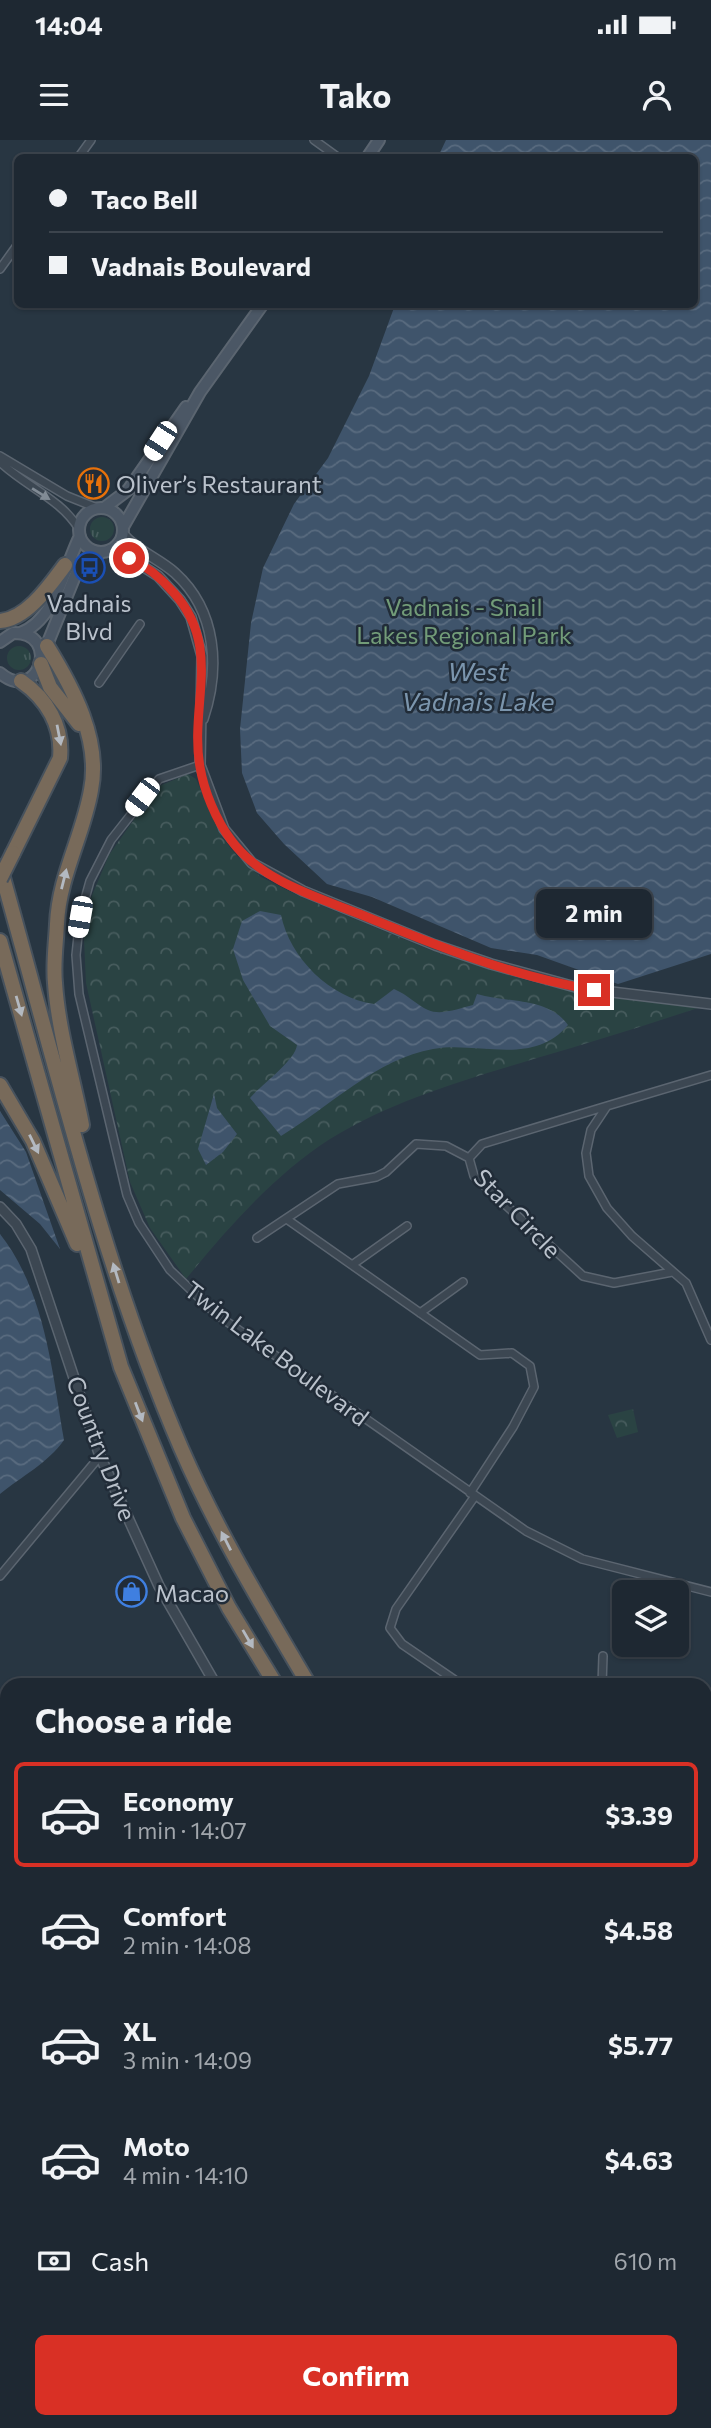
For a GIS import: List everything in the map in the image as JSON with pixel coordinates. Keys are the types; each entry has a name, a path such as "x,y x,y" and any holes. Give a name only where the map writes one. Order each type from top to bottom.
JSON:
{"highway":[{"path":"8,628 10,619 35,601 65,565"},
{"path":"43,655 67,680 93,750 91,791 60,892 55,982 104,1236"},
{"path":"0,879 56,767 61,744 52,715 38,694 17,681"},
{"path":"0,867 127,1310 197,1483 249,1586 305,1678"},
{"path":"0,941 121,1367"},
{"path":"0,1085 44,1163 80,1252 121,1367 183,1518 229,1608 272,1678"}],"main road":[{"path":"0,687 34,676 78,571 106,551 123,530 200,392 259,308"},
{"path":"8,628 34,627 48,612 84,516 125,495 178,415 200,392"},
{"path":"100,508 117,514 123,530"},
{"path":"80,532 89,548 106,551"},
{"path":"8,628 37,643 43,655"},
{"path":"0,642 8,628"},
{"path":"0,673 17,681"}],"street":[{"path":"314,140 333,154"},
{"path":"0,269 14,250"},
{"path":"0,456 67,496 100,508"},
{"path":"0,462 19,481 64,509 80,532"},
{"path":"123,530 135,547 176,574 190,590 209,632 215,661 212,690 200,727"},
{"path":"106,551 122,553 158,576 191,617 202,656 200,765 224,829 252,863 278,880 400,931 491,964 566,985 711,1004"},
{"path":"99,683 140,624"},
{"name":"Twin Lake Boulevard","path":"200,765 159,779 120,826 90,881 77,936 79,994 127,1195 153,1246 170,1270 201,1302 526,1531 575,1556 711,1592"},
{"name":"Star Circle","path":"672,1272 614,1283 583,1276 474,1175 469,1158 482,1144 711,1075"},
{"path":"607,1106 597,1119 588,1141 589,1176 619,1223 692,1290 711,1340"},
{"path":"257,1238 288,1220 338,1184 376,1177 386,1172 416,1144 446,1146 469,1158"},
{"name":"Country Drive","path":"0,1207 16,1224 31,1249 100,1456 160,1590 212,1678"},
{"path":"288,1220 480,1355 512,1353 526,1360 533,1373 534,1387 518,1418 473,1494 396,1609 390,1628 402,1644 452,1678"},
{"path":"352,1265 407,1226"},
{"path":"420,1313 463,1282"},
{"path":"0,1576 100,1456"},
{"path":"602,1678 603,1656"}],"green space":[{"path":"102,517 110,521 114,529 110,537 102,541 94,537 90,529 94,521"},
{"path":"19,646 28,649 31,658 28,667 19,670 10,667 7,658 10,649"},
{"path":"188,774 196,779 221,836 237,856 261,877 301,897 428,949 532,982 598,997 704,1006 457,1083 405,1102 355,1125 309,1153 271,1186 235,1222 186,1279 150,1228 130,1182 86,983 84,939 91,898 109,855 157,787"},
{"path":"633,1409 638,1432 617,1438 608,1415"}],"water":[{"name":"West Vadnais Lake","path":"446,140 711,140 711,954 618,984 537,955 491,948 372,897 327,884 284,844 257,813 242,773 240,729 251,623 263,568 294,504 328,458 369,376 394,308 698,308 698,154 439,154"},
{"path":"260,911 281,915 293,946 314,973 342,994 358,1000 374,1004 394,989 424,1008 439,1012 473,1005 477,994 538,1005 560,1016 568,1025 554,1038 522,1049 451,1047 413,1054 373,1073 281,1136 250,1098 284,1065 297,1045 270,1026 243,980 233,949 242,921"},
{"path":"214,1094 217,1108 237,1134 223,1152 206,1165 198,1149"},
{"path":"0,1111 26,1152 60,1249 40,1224 0,1190"},
{"path":"0,1234 15,1256 37,1306 64,1440 43,1462 0,1494"}],"place":[{"name":"Oliver’s Restaurant","path":"93,483"},
{"name":"Vadnais Blvd","path":"89,568"},
{"name":"Macao","path":"132,1592"}],"route":[{"path":"129,558 147,568 168,586 186,608 196,629 202,656 200,765 203,779 224,829 252,863 278,880 435,945 540,978 594,990"}],"park label":[{"name":"Vadnais - Snail Lakes Regional Park","path":"464,620"}]}
